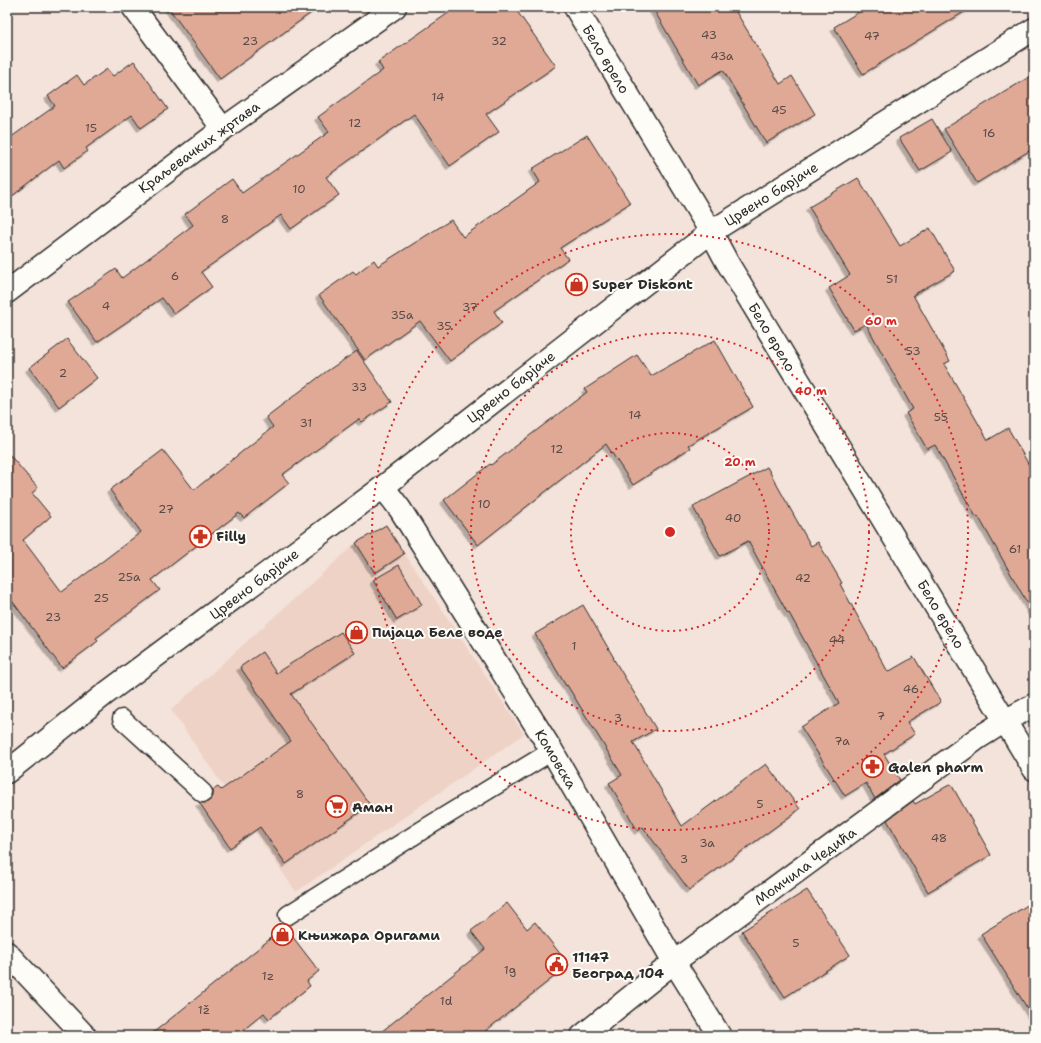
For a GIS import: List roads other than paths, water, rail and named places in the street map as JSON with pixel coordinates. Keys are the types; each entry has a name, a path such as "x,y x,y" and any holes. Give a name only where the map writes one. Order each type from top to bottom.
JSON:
{"street":[{"path":"133,7 222,129"},
{"name":"Краљевачких жртава","path":"7,292 222,129 395,7"},
{"name":"Бело врело","path":"574,7 1034,769"},
{"name":"Црвено барјаче","path":"7,772 105,694 383,487 711,232 1034,28"},
{"name":"Комовска","path":"383,487 400,509 552,751 674,962 720,1036"},
{"name":"Момчила Чедића","path":"582,1036 674,962 978,738 1034,705"},
{"path":"7,954 85,1036"}],"lane":[{"path":"122,719 203,793"},
{"path":"288,915 424,829 552,751"}],"place":[{"name":"Super Diskont","path":"577,284"},
{"name":"Filly","path":"201,536"},
{"name":"Пијаца Беле воде","path":"357,632"},
{"name":"Galen pharm","path":"872,767"},
{"name":"Аман","path":"336,807"},
{"name":"Књижара Оригами","path":"283,935"},
{"name":"11147 Београд 104","path":"557,965"}]}
